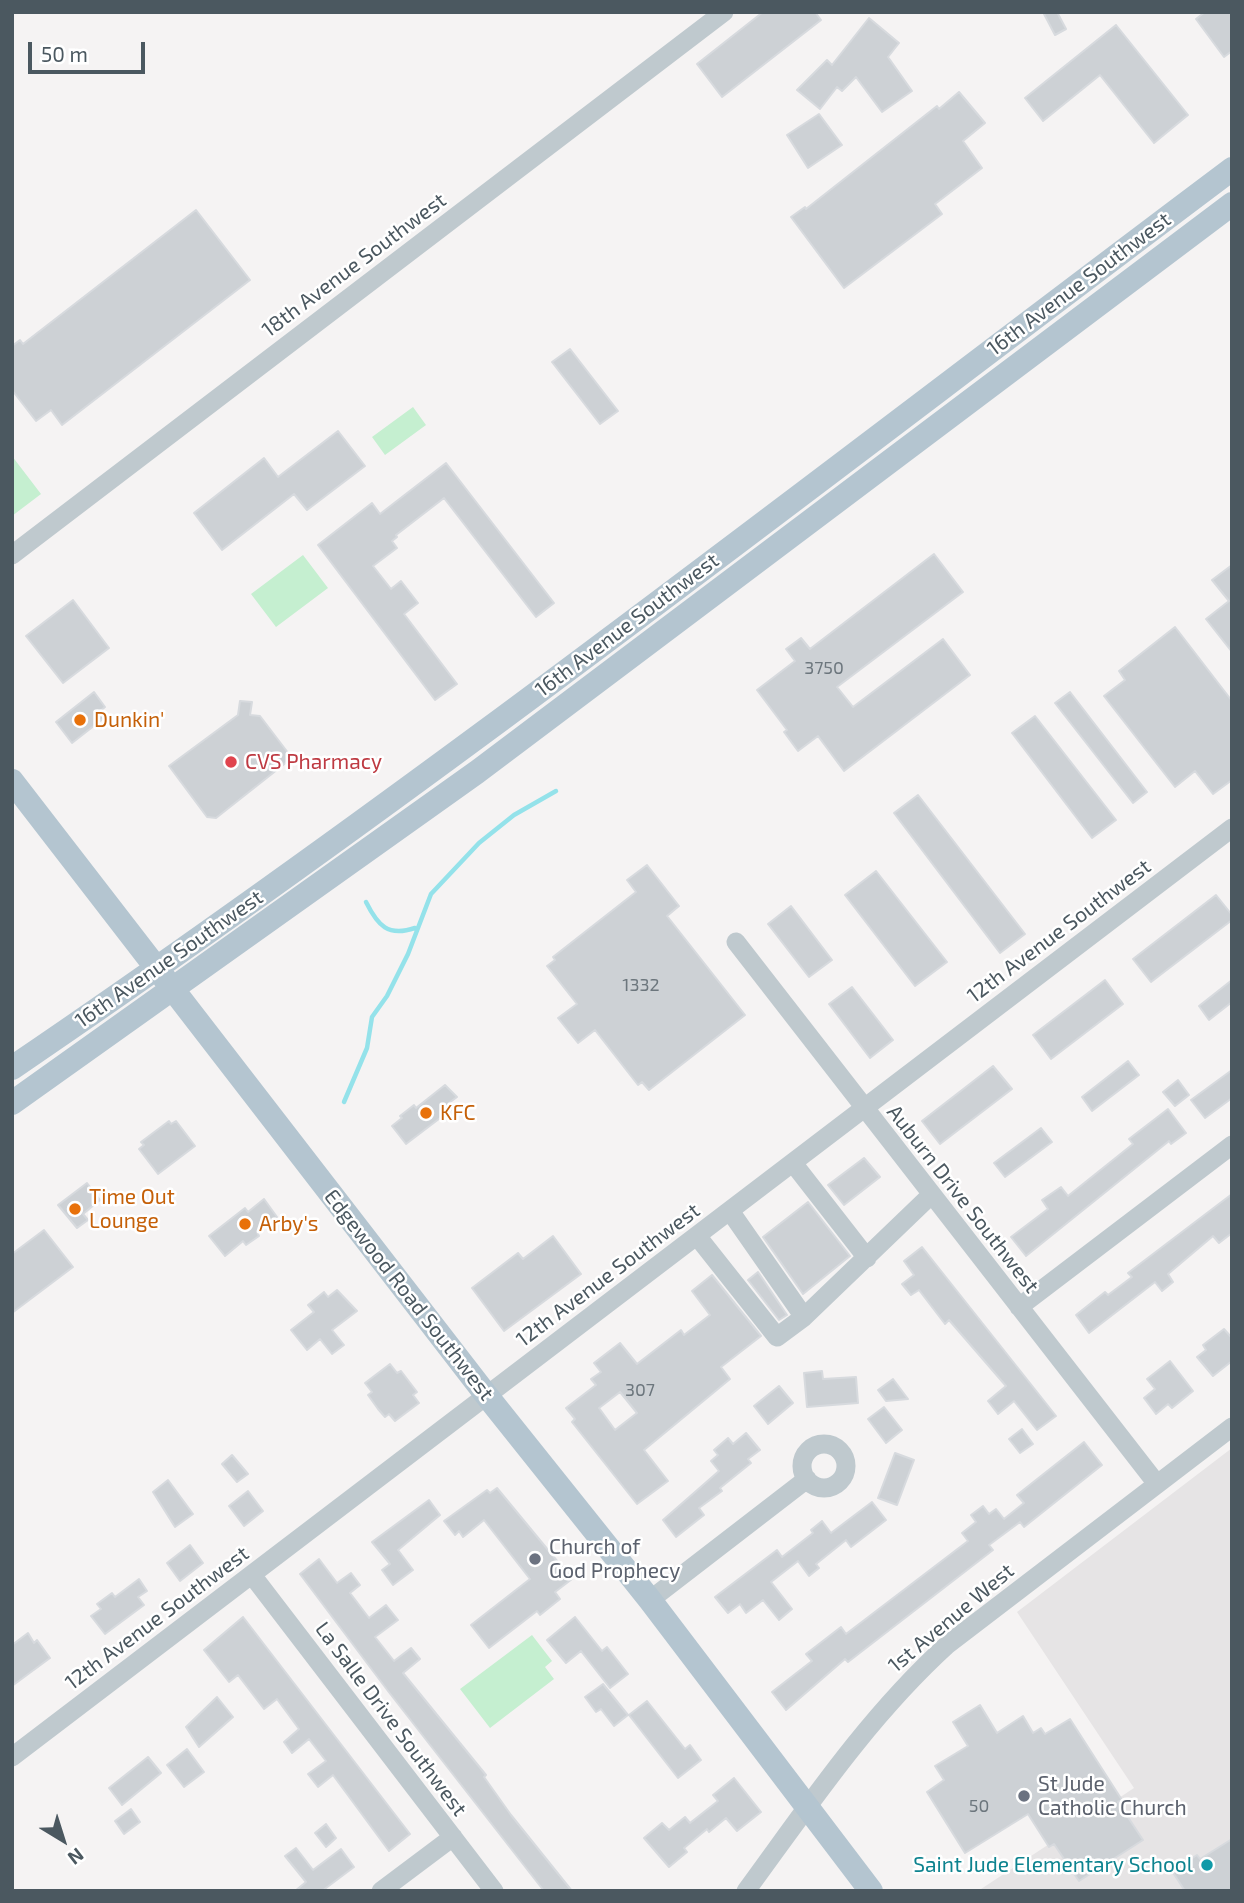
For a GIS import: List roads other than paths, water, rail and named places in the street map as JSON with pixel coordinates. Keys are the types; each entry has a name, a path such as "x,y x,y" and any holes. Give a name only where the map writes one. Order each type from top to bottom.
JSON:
{"main road":[{"name":"16th Avenue Southwest","path":"12,1068 156,970 461,750 1232,169"},
{"name":"16th Avenue Southwest","path":"12,1103 477,772 1232,204"},
{"name":"Edgewood Road Southwest","path":"12,782 487,1395 650,1600 871,1891"}],"street":[{"name":"18th Avenue Southwest","path":"12,555 724,12"},
{"name":"12th Avenue Southwest","path":"12,1757 1232,828"},
{"name":"Auburn Drive Southwest","path":"736,942 1157,1483"},
{"path":"1019,1307 1232,1145"},
{"path":"793,1163 867,1258"},
{"path":"697,1236 777,1337 804,1317 931,1195"},
{"path":"730,1210 804,1317"},
{"name":"1st Avenue West","path":"746,1891 870,1723 906,1682 947,1645 1232,1427"},
{"path":"650,1600 807,1479"},
{"name":"La Salle Drive Southwest","path":"252,1575 494,1891"},
{"path":"381,1891 453,1837"}],"waterway":[{"path":"344,1102 367,1048 372,1017 387,996 408,954 431,894 479,843 514,815 556,791"},
{"path":"366,902 385,927 398,931 415,928"}],"place":[{"name":"Dunkin'","path":"80,720"},
{"name":"CVS Pharmacy","path":"231,762"},
{"name":"KFC","path":"426,1113"},
{"name":"Time Out Lounge","path":"75,1209"},
{"name":"Arby's","path":"245,1224"},
{"name":"Church of God Prophecy","path":"535,1559"},
{"name":"St Jude Catholic Church","path":"1024,1796"},
{"name":"Saint Jude Elementary School","path":"1207,1865"}]}
